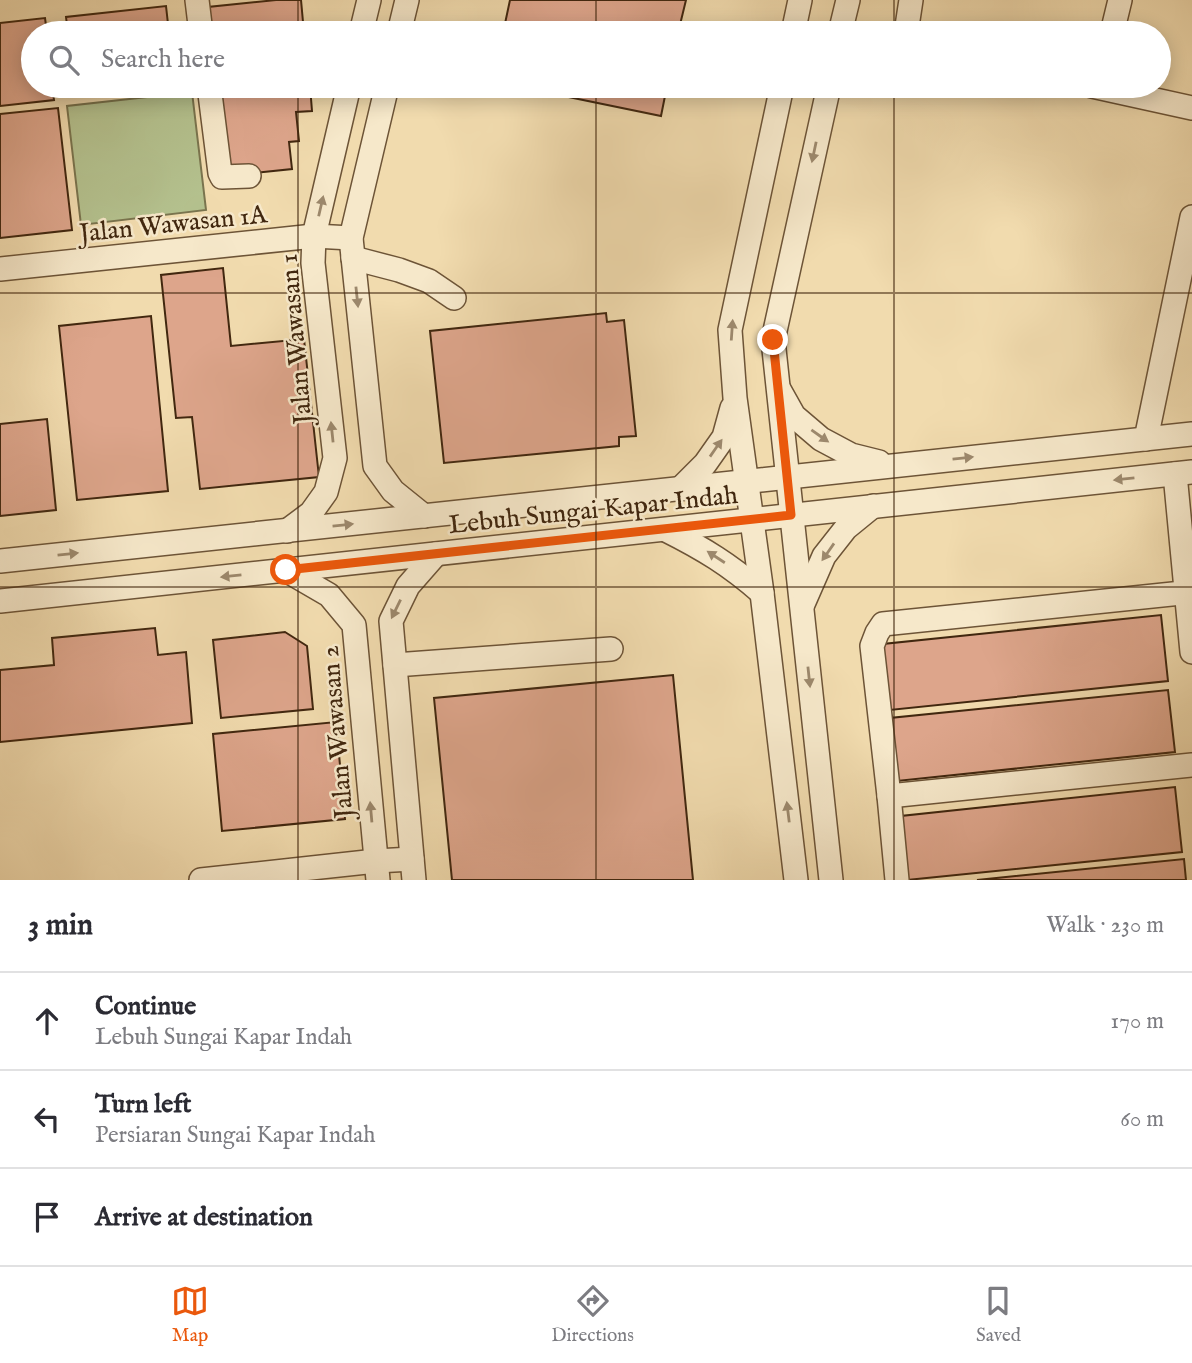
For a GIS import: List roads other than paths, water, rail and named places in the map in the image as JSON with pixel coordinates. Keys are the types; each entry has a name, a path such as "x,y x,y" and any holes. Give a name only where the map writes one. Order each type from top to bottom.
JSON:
{"street":[{"path":"197,0 200,21"},
{"path":"364,21 369,0"},
{"path":"402,21 407,0"},
{"path":"796,21 800,0"},
{"path":"844,21 848,0"},
{"path":"908,21 911,0"},
{"path":"1115,21 1120,0"},
{"path":"211,98 220,173 227,178 249,176"},
{"name":"Jalan Wawasan 1","path":"287,531 311,513 326,492 335,458 313,263 314,236 346,98"},
{"path":"384,98 352,248 375,466 393,491 424,516"},
{"path":"779,98 730,330 735,398 762,593 796,880"},
{"path":"826,98 773,340 831,880"},
{"path":"1149,98 1192,108"},
{"path":"1146,439 1192,217"},
{"name":"Jalan Wawasan 1A","path":"0,269 314,236 352,248 398,270 429,281 454,298"},
{"path":"777,386 794,416 821,439 851,455 895,466"},
{"path":"680,489 705,464 724,438 735,398"},
{"name":"Lebuh Sungai Kapar Indah","path":"0,561 1192,434"},
{"path":"1184,473 1192,652"},
{"name":"Lebuh Sungai Kapar Indah","path":"0,601 1184,473"},
{"path":"801,610 824,556 846,528 873,506"},
{"path":"664,530 698,546 736,570 762,593"},
{"path":"204,880 413,869 391,621 408,586 436,554"},
{"name":"Jalan Wawasan 2","path":"286,570 328,595 354,625 377,870"},
{"path":"897,880 872,646 884,624 1189,592"},
{"path":"395,665 611,649"},
{"path":"889,796 1192,765"}]}
